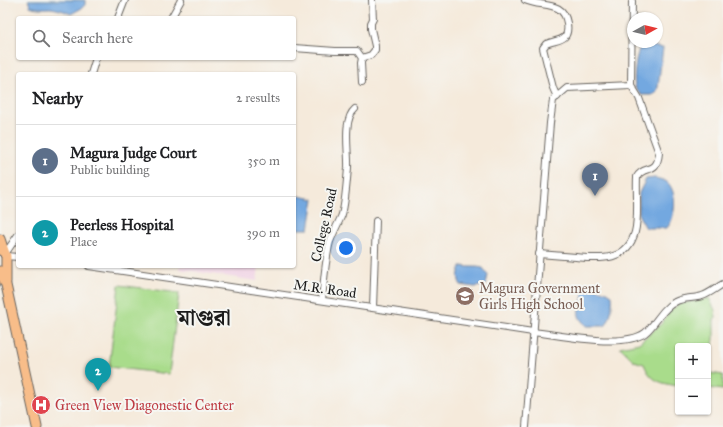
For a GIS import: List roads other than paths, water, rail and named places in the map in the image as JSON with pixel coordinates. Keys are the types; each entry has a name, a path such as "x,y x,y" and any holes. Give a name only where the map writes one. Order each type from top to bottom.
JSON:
{"highway":[{"path":"0,239 6,285 37,427"},
{"path":"0,271 6,285"}],"street":[{"path":"119,16 125,0"},
{"path":"172,16 181,0"},
{"path":"362,82 360,63 362,58 364,56 371,55 375,50 371,29 373,19 372,0"},
{"path":"525,0 538,3 549,3 558,6 566,14 568,26 566,35 563,39 546,44 543,48 553,88 557,97"},
{"path":"539,254 605,259 616,256 622,252 630,243 635,232 637,177 642,171 656,166 659,153 639,98 631,85 632,0"},
{"path":"296,48 357,51 362,58"},
{"path":"92,72 95,60"},
{"path":"526,427 539,254 553,100 567,88 631,85"},
{"name":"College Road","path":"322,300 328,252 333,231 342,216 345,195 348,169 347,122 350,113 355,109"},
{"path":"373,308 376,221"},
{"path":"3,256 16,238"},
{"path":"3,256 16,257"},
{"name":"M.R. Road","path":"103,268 533,332 623,341 634,338 645,332 654,324 665,310 676,301 704,296 723,284"}],"water":[{"path":"28,0 85,0 85,5 71,14 54,8 33,7 30,6"},
{"path":"663,48 658,87 656,93 652,95 641,95 635,87 634,82 639,49"},
{"path":"655,178 667,182 671,186 673,192 674,211 667,228 646,228 639,216 639,193 646,179"},
{"path":"296,195 314,199 309,229 296,229"},
{"path":"462,266 483,268 488,275 486,285 475,287 461,285 458,275"},
{"path":"591,287 612,295 609,320 605,326 587,326 579,317 583,290"}],"place":[{"name":"Magura Judge Court","path":"595,196"},
{"name":"Magura Government Girls High School","path":"465,296"},
{"name":"Peerless Hospital","path":"98,391"},
{"name":"Green View Diagonestic Center","path":"41,405"}],"district":[{"name":"মাগুরা","path":"204,317"}]}
